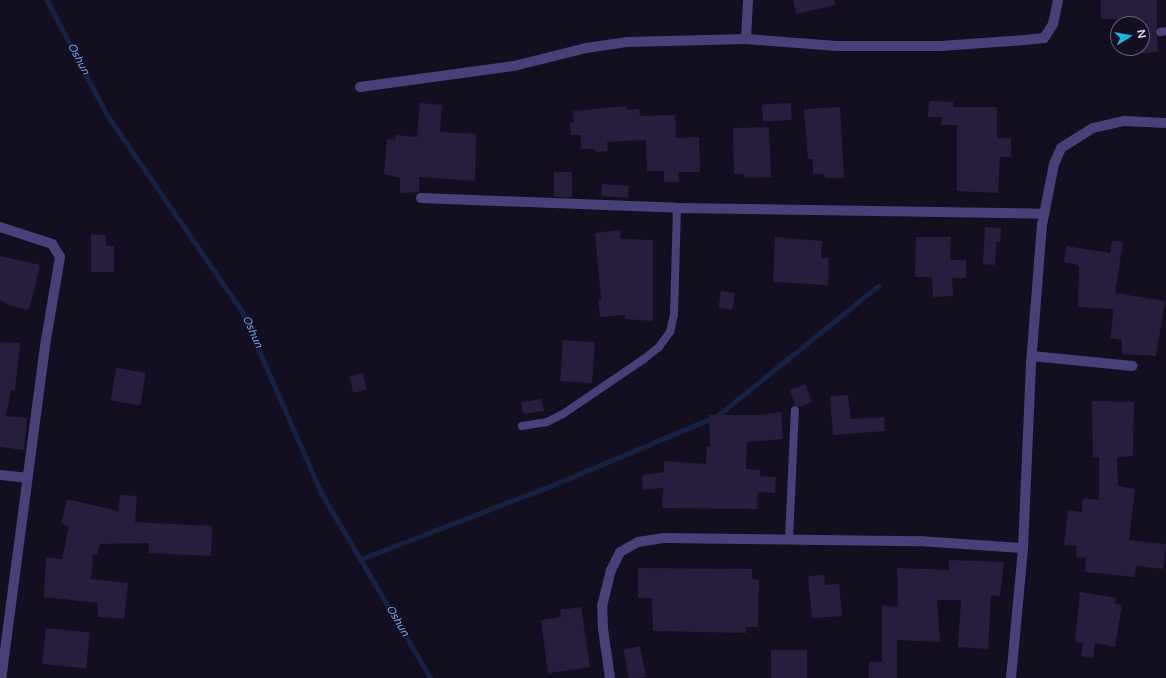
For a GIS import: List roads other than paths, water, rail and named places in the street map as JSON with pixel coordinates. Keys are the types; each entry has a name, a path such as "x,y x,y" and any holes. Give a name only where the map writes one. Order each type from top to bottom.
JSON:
{"street":[{"path":"746,39 748,0"},
{"path":"360,87 514,66 586,48 627,42 746,39 837,46 941,46 1044,38 1053,24 1058,0"},
{"path":"1011,678 1023,548 1032,356 1043,214 1054,164 1061,148 1071,139 1107,124 1124,121 1166,122"},
{"path":"421,198 677,208 1043,214"},
{"path":"0,227 52,244 60,257 44,346 1,678"},
{"path":"1032,356 1133,366"},
{"path":"0,475 27,478"},
{"path":"610,678 603,629 602,606 611,570 620,552 638,542 663,538 919,541 1023,548"}],"lane":[{"path":"522,426 547,422 563,414 644,360 659,347 670,332 674,315 677,208"},
{"path":"789,540 795,410"}],"waterway":[{"name":"Oshun","path":"47,0 108,116 242,311 322,494 431,678"},
{"path":"361,559 548,487 717,416 878,286"}]}
